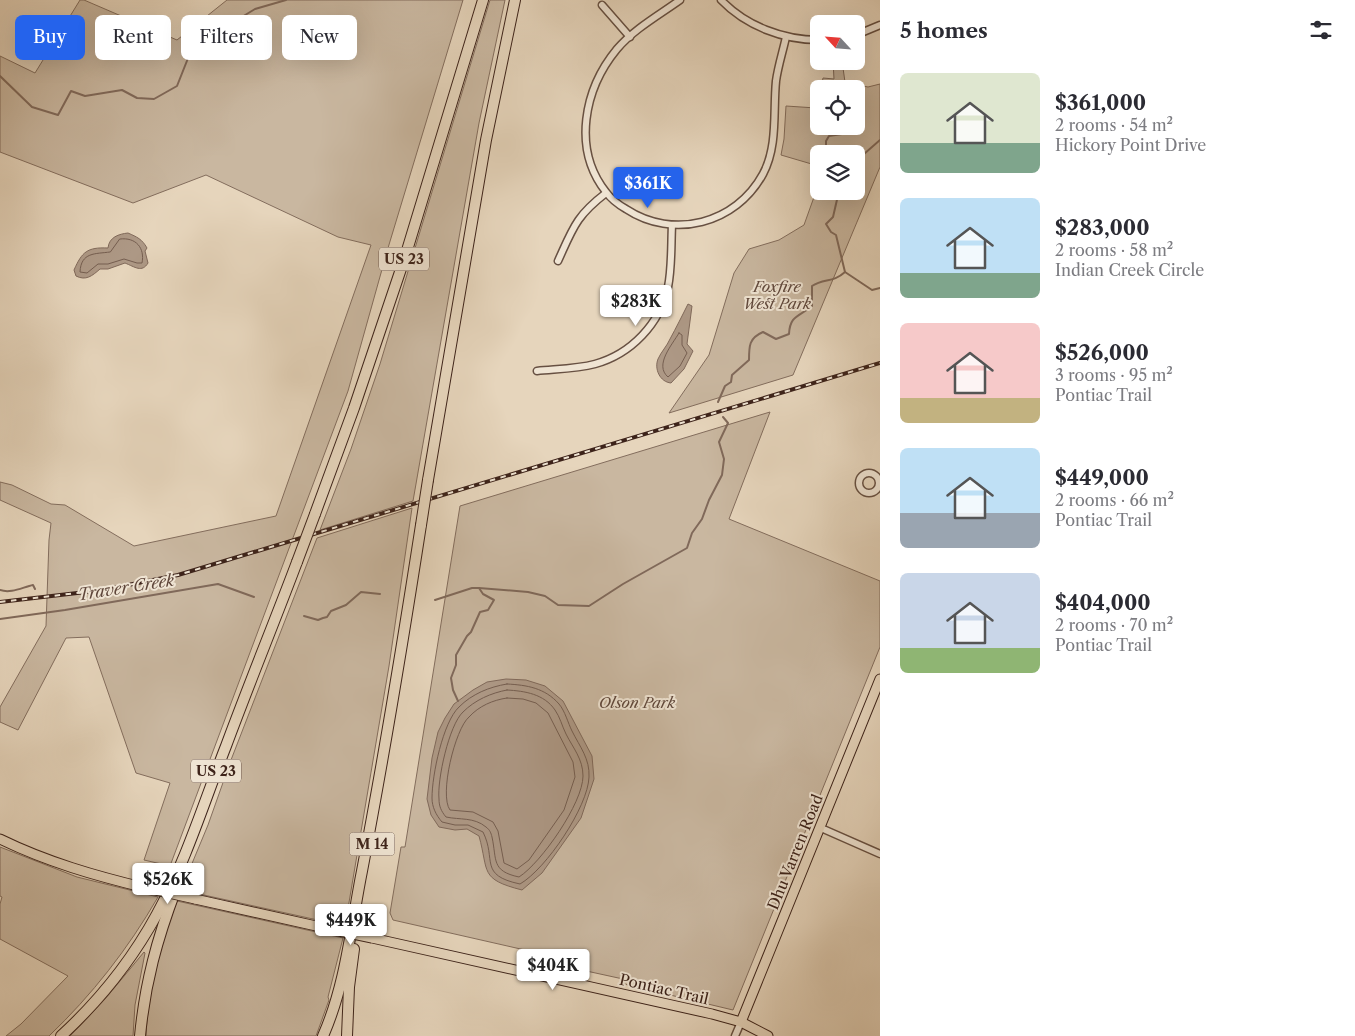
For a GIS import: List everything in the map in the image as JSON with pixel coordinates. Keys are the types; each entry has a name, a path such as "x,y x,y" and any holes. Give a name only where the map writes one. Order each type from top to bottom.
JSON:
{"highway":[{"name":"US 23","path":"61,1036 91,1006 135,951 156,916 179,868 354,408 405,257 483,0"},
{"path":"323,1036 338,992 344,967 382,765 486,140 515,0"},
{"path":"140,1036 147,982 171,901 232,743 258,664"},
{"name":"M 14","path":"347,1036 351,973 371,857 382,765"}],"main road":[{"name":"Dhu Varren Road","path":"741,1022 880,679"},
{"name":"Pontiac Trail","path":"0,839 66,866 146,888 692,1009 741,1022 768,1036"}],"street":[{"path":"680,0 630,37 615,52 601,72 591,96 586,118 585,139 588,156 593,170 606,193 636,216 651,222 672,225 702,222 725,213 747,196 762,175 772,148 776,81 786,36"},
{"path":"721,0 737,14 771,32 810,39"},
{"path":"602,5 630,37"},
{"path":"865,31 880,25"},
{"path":"558,261 578,219 590,205 606,193"},
{"path":"537,371 584,366 606,360 624,351 645,333 658,314 666,292 669,277 672,225"},
{"path":"820,828 880,854"},
{"name":"Dhu Varren Road","path":"735,1036 741,1022"}],"green space":[{"path":"80,0 84,0 119,15 95,15 95,60 171,60 171,37 177,40 181,37 181,60 272,60 272,15 208,15 227,0 463,0 388,248 348,391 170,866 144,860 170,783 136,773 89,637 66,638 18,730 0,722 0,707 46,626 51,523 0,500 0,482 12,485 51,504 65,505 134,546 276,516 371,245 338,237 206,175 133,203 0,152 0,56 35,73 43,60 85,60 85,15 71,15"},
{"path":"490,0 505,0 479,123 413,501 320,530 351,449 380,364"},
{"name":"Foxfire West Park","path":"834,70 843,70 845,80 823,80 823,78 834,79"},
{"name":"Foxfire West Park","path":"880,84 880,167 793,375 669,413 709,355 734,273 749,249 779,240 804,225 813,200 865,200 865,145 810,145 810,164 781,155 786,106 810,108 810,135 865,135 865,86"},
{"name":"Olson Park","path":"770,412 729,519 880,581 880,647 733,1010 624,984 623,979 568,967 569,960 393,920 390,913 401,847 405,847 460,506"},
{"path":"412,508 389,666 345,926 181,890 208,825 231,760 317,538"},
{"path":"0,847 77,877 158,897 122,953 108,971 49,1036 6,1036 21,1024 68,976 0,939 0,904 2,897 0,896"},
{"path":"177,901 343,938 328,997 329,1000 316,1036 146,1036 152,984 165,934"},
{"path":"144,952 135,1005 133,1036 70,1036 106,998"}],"water":[{"path":"128,233 143,242 147,248 145,251 148,263 146,266 138,268 125,263 108,269 100,269 92,276 86,278 76,276 74,270 86,252 95,248 108,248 112,239 118,235"},
{"path":"688,304 692,306 687,344 693,351 684,369 671,383 661,378 657,371 657,363"},
{"path":"506,679 526,680 545,686 563,701 592,756 594,779 581,818 542,873 522,890 492,878 486,866 479,836 467,829 455,830 439,827 431,815 427,799 432,758 438,732 454,704 487,682"}],"waterway":[{"path":"0,76 32,107 58,115 71,91 85,96 122,90 137,98 154,99 177,86 198,33 214,20 237,20 255,9 286,0"},
{"path":"826,145 829,136 836,135"},
{"path":"865,153 880,140"},
{"path":"837,200 833,217 826,224 831,232 836,235 845,272"},
{"name":"Traver Creek","path":"718,402 725,386 731,382 732,375 749,360 752,340 763,332 776,339 789,334 793,320 812,306 812,286 836,278 845,272 872,290 880,288"},
{"name":"Traver Creek","path":"435,600 472,588 479,588 528,592 545,596 558,605 589,606 623,584 687,548 692,533 702,519 722,475 724,459 719,442 728,423 723,417"},
{"name":"Traver Creek","path":"0,619 218,584 254,597"},
{"path":"0,590 13,591 33,585 35,589"},
{"path":"458,701 453,690 451,678 456,665 456,655 471,632 480,612 488,610 494,600 483,594 479,588"},
{"name":"Traver Creek","path":"304,616 318,620 327,617 331,611 346,605 361,592 380,594"}],"railway":[{"path":"0,602 103,590 178,575 880,363"}]}
